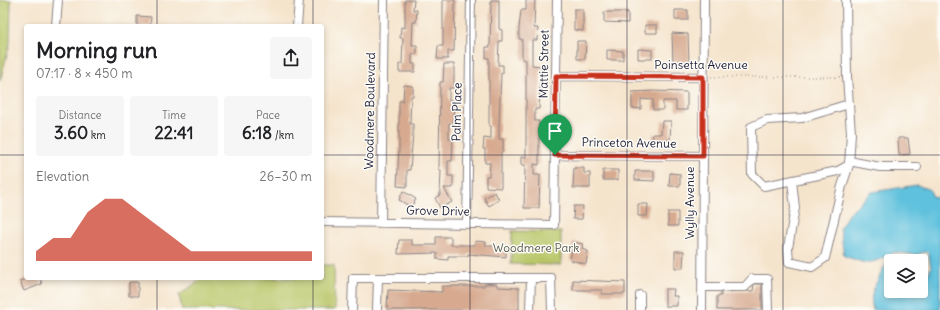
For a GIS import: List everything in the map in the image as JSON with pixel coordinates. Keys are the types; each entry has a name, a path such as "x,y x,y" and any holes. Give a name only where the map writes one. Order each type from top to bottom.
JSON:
{"street":[{"path":"56,24 58,0"},
{"path":"297,24 298,0"},
{"name":"Woodmere Boulevard","path":"381,223 384,0"},
{"name":"Palm Place","path":"467,224 471,0"},
{"name":"Mattie Street","path":"554,225 557,0"},
{"name":"Wylly Avenue","path":"702,310 704,0"},
{"path":"792,181 795,208 788,248 789,262 812,267 825,258 849,163 851,133 847,77 846,0"},
{"name":"Poinsetta Avenue","path":"556,76 703,77"},
{"path":"849,104 802,118 767,120 751,127 752,174 764,186 838,171 849,163 880,167 917,167"},
{"name":"Princeton Avenue","path":"555,155 703,156"},
{"name":"Grove Drive","path":"324,222 554,225"},
{"path":"352,310 353,278 531,278 552,279 552,310"},
{"path":"377,310 378,278"},
{"path":"530,310 531,278"},
{"path":"702,287 745,287 752,279 767,279 768,310"},
{"path":"640,295 640,310"}],"path":[{"name":"Poinsetta Avenue","path":"703,77 847,77"}],"green space":[{"path":"0,0 11,0 10,43 0,81"},
{"name":"Woodmere Park","path":"512,231 561,232 561,265 511,264"},
{"path":"324,265 334,265 335,310 182,310 179,295 200,280 324,280"}],"water":[{"path":"917,185 930,190 933,198 940,197 940,310 873,310 872,293 884,267 884,298 928,298 928,274 931,267 928,252 909,254 895,252 891,254 884,254 884,257 876,261 865,263 844,256 840,228 849,213 872,192"}],"building":[{"path":"405,0 414,0 413,10 417,10 416,22 413,22 412,45 417,45 417,54 412,54 412,64 415,64 415,72 399,72 399,64 402,64 403,38 400,38 401,27 405,28"},
{"path":"443,0 455,0 454,51 448,51 448,59 437,59 438,46 443,46"},
{"path":"491,0 499,0 499,29 502,30 502,41 499,41 498,65 503,65 503,73 501,73 499,125 499,139 503,139 503,152 501,152 501,188 486,187 486,176 489,176 490,163 485,163 485,149 483,149 484,138 491,139 491,126 489,126 489,58 486,58 486,47 490,47"},
{"path":"526,0 535,0 534,28 538,28 537,40 532,40 532,65 541,66 539,109 535,109 535,121 539,121 539,165 534,164 534,175 540,175 539,208 524,208 525,165 521,165 521,157 526,157 526,60 522,59 522,39 519,39 519,28 521,10 526,10"},
{"path":"574,9 583,9 583,31 574,30"},
{"path":"675,10 688,10 688,20 675,20"},
{"path":"604,12 628,12 628,23 604,22"},
{"path":"137,16 151,17 150,24 137,24"},
{"path":"645,25 657,25 657,33 645,33"},
{"path":"672,33 688,34 689,63 673,63"},
{"path":"577,41 586,41 585,59 577,59"},
{"path":"638,49 652,50 652,59 638,59"},
{"path":"607,50 623,51 623,60 607,60"},
{"path":"444,64 454,64 454,88 449,88 449,101 454,101 453,124 449,123 449,139 453,139 452,161 448,161 448,176 453,176 453,188 444,188 452,202 440,208 435,198 440,195 440,82 443,82"},
{"path":"404,85 413,86 413,96 411,96 410,124 413,124 413,133 410,170 407,170 407,187 397,186 399,101 403,101"},
{"path":"632,92 687,92 687,110 676,110 676,101 663,101 663,110 653,110 653,100 641,99 641,109 632,108"},
{"path":"662,121 671,121 670,140 652,140 653,134 661,134"},
{"path":"898,138 908,138 910,154 899,155"},
{"path":"574,168 584,168 584,173 590,173 590,188 573,188"},
{"path":"603,170 618,170 618,180 603,180"},
{"path":"635,171 654,171 654,181 635,180"},
{"path":"670,173 680,174 680,186 669,186"},
{"path":"403,191 416,199 411,207 399,200"},
{"path":"495,192 499,200 489,206 484,198"},
{"path":"638,204 648,204 647,216 638,216"},
{"path":"574,206 583,206 582,219 573,219"},
{"path":"668,212 678,212 678,226 668,226"},
{"path":"436,237 451,237 451,245 475,245 475,241 486,242 486,246 506,246 506,257 468,254 468,256 448,256 448,260 437,259 437,253 398,254 399,240 412,240 412,245 436,245"},
{"path":"573,242 583,244 582,249 588,251 586,264 570,260"},
{"path":"675,251 684,251 683,268 675,268"},
{"path":"24,279 41,280 42,284 24,291 20,281"},
{"path":"573,280 625,282 625,294 601,294 602,290 573,290"},
{"path":"129,282 138,282 138,296 129,296"},
{"path":"485,284 497,284 497,287 519,288 519,310 387,310 388,290 442,292 442,286 484,286"},
{"path":"754,284 762,284 762,310 717,310 717,296 721,296 721,292 753,291"},
{"path":"665,289 674,289 673,296 677,296 677,306 665,306"}],"route":[{"path":"556,76 703,77 703,156 555,155 556,76"}]}
